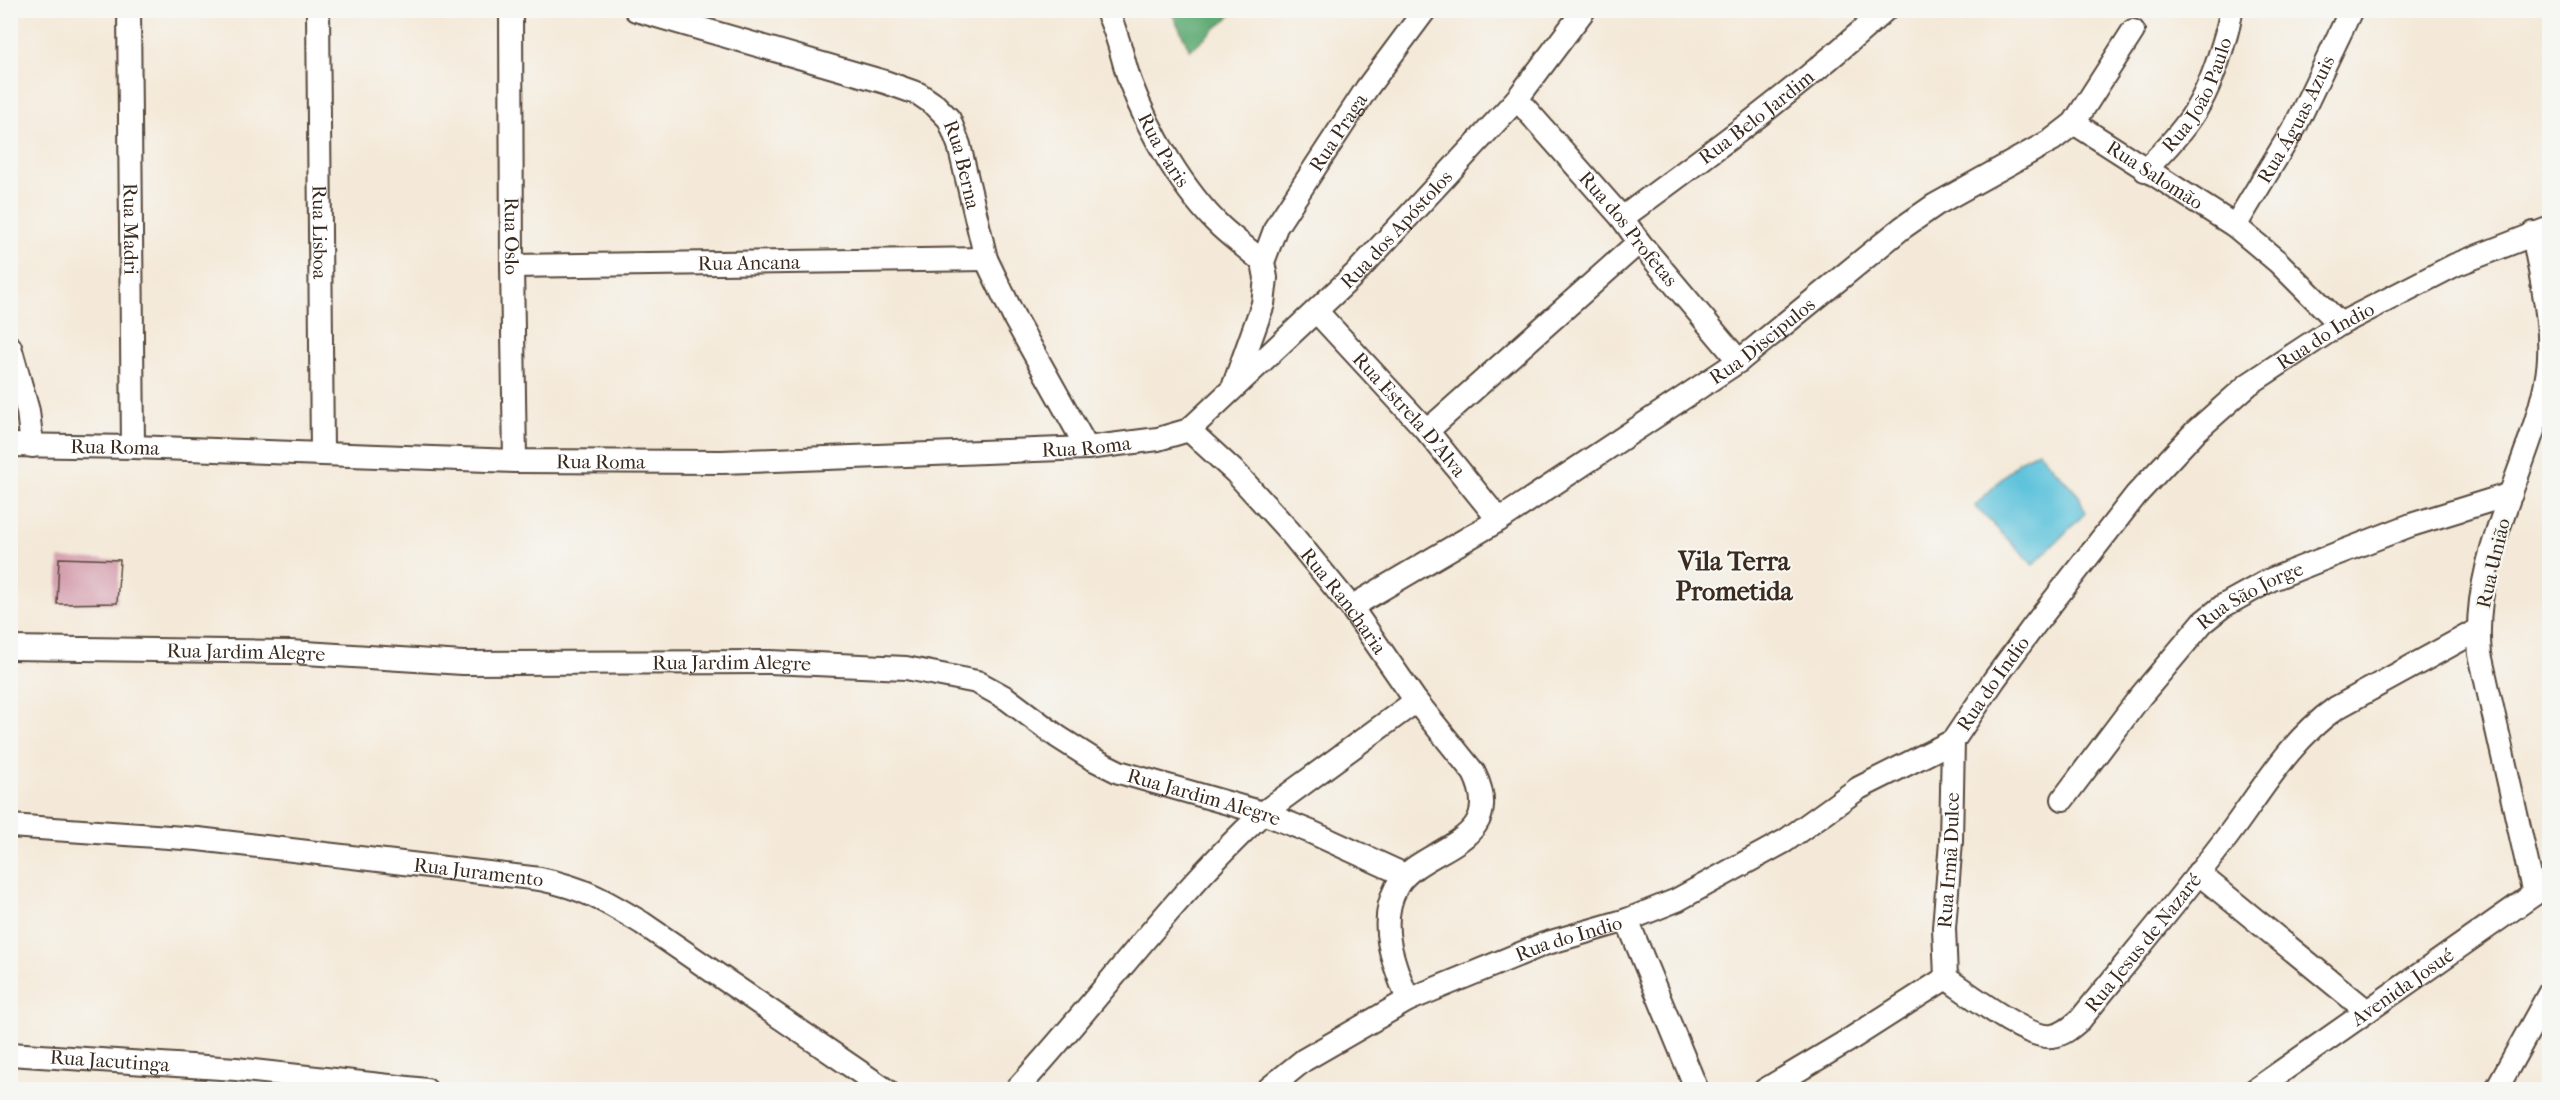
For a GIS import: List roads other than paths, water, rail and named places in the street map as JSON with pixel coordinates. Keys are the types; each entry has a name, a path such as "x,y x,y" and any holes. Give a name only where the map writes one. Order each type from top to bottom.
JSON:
{"street":[{"name":"Rua Madri","path":"129,10 134,447"},
{"name":"Rua Lisboa","path":"318,10 322,453"},
{"name":"Rua Oslo","path":"511,10 515,461"},
{"name":"Rua Berna","path":"636,10 885,82 918,94 935,105 949,119 959,145 986,259 1015,320 1087,448"},
{"name":"Rua Paris","path":"1106,10 1120,43 1131,84 1148,121 1172,163 1197,200 1220,226 1263,262"},
{"name":"Rua Praga","path":"1263,262 1276,227 1318,159 1425,10"},
{"name":"Rua dos Apóstolos","path":"1189,430 1356,274 1517,99 1584,10"},
{"name":"Rua Belo Jardim","path":"1622,218 1766,112 1830,60 1885,10"},
{"name":"Rua João Paulo","path":"2145,170 2175,139 2198,110 2213,78 2231,10"},
{"name":"Rua Águas Azuis","path":"2235,226 2296,125 2351,10"},
{"name":"Rua Discipulos","path":"1351,607 1499,520 1738,361 1902,228 1970,185 2052,140 2074,123 2133,31"},
{"name":"Rua dos Profetas","path":"1517,99 1622,218 1639,242 1738,361"},
{"name":"Rua Salomão","path":"2074,123 2235,226 2278,262 2340,324"},
{"name":"Rua do Indio","path":"1268,1089 1304,1060 1408,1000 1544,944 1627,920 1677,900 1756,858 1859,788 1953,741 1994,680 2074,573 2136,495 2194,432 2250,384 2340,324 2455,265 2541,230"},
{"name":"Rua União","path":"2541,230 2548,328 2547,379 2528,449 2492,552 2478,630 2483,665 2542,889"},
{"path":"1427,431 1639,242"},
{"name":"Rua Ancana","path":"512,266 986,259"},
{"path":"1232,389 1263,304 1266,278 1263,262"},
{"name":"Rua Estrela D'Alva","path":"1317,312 1427,431 1499,520"},
{"path":"10,346 28,411 21,446"},
{"name":"Rua Roma","path":"21,446 134,447 515,461 722,462 1087,448 1158,440 1189,430"},
{"name":"Rua Rancharia","path":"1189,430 1236,473 1281,522 1351,607 1416,701 1474,773 1483,799 1482,808 1474,825 1459,842 1405,874"},
{"name":"Rua São Jorge","path":"2063,799 2140,697 2203,622 2223,606 2270,580 2328,557 2411,525 2511,494"},
{"name":"Rua Jesus de Nazaré","path":"1946,978 2022,1029 2045,1036 2067,1031 2087,1011 2232,831 2299,739 2315,723 2336,708 2478,630"},
{"name":"Rua Jardim Alegre","path":"10,648 290,652 463,663 770,662 906,668 977,682 1006,698 1066,742 1119,772 1263,813 1405,874"},
{"path":"1016,1089 1050,1053 1204,871 1263,813 1416,701"},
{"name":"Rua Irmã Dulce","path":"1946,978 1944,928 1951,841 1953,741"},
{"name":"Rua Juramento","path":"10,826 198,839 529,878 573,886 604,900 642,923 886,1089"},
{"path":"2198,873 2367,1011"},
{"path":"1405,874 1396,888 1389,907 1388,930 1392,959 1408,1000"},
{"name":"Avenida Josué","path":"2255,1089 2542,889"},
{"path":"1627,920 1697,1089"},
{"path":"1765,1089 1849,1041 1946,978"},
{"path":"2496,1089 2550,992"},
{"name":"Rua Jacutinga","path":"10,1054 236,1069 426,1089"}],"water":[{"path":"2038,451 2079,496 2085,513 2033,565 1975,506 2018,462"}],"district":[{"name":"Vila Terra Prometida","path":"1734,576"}]}
